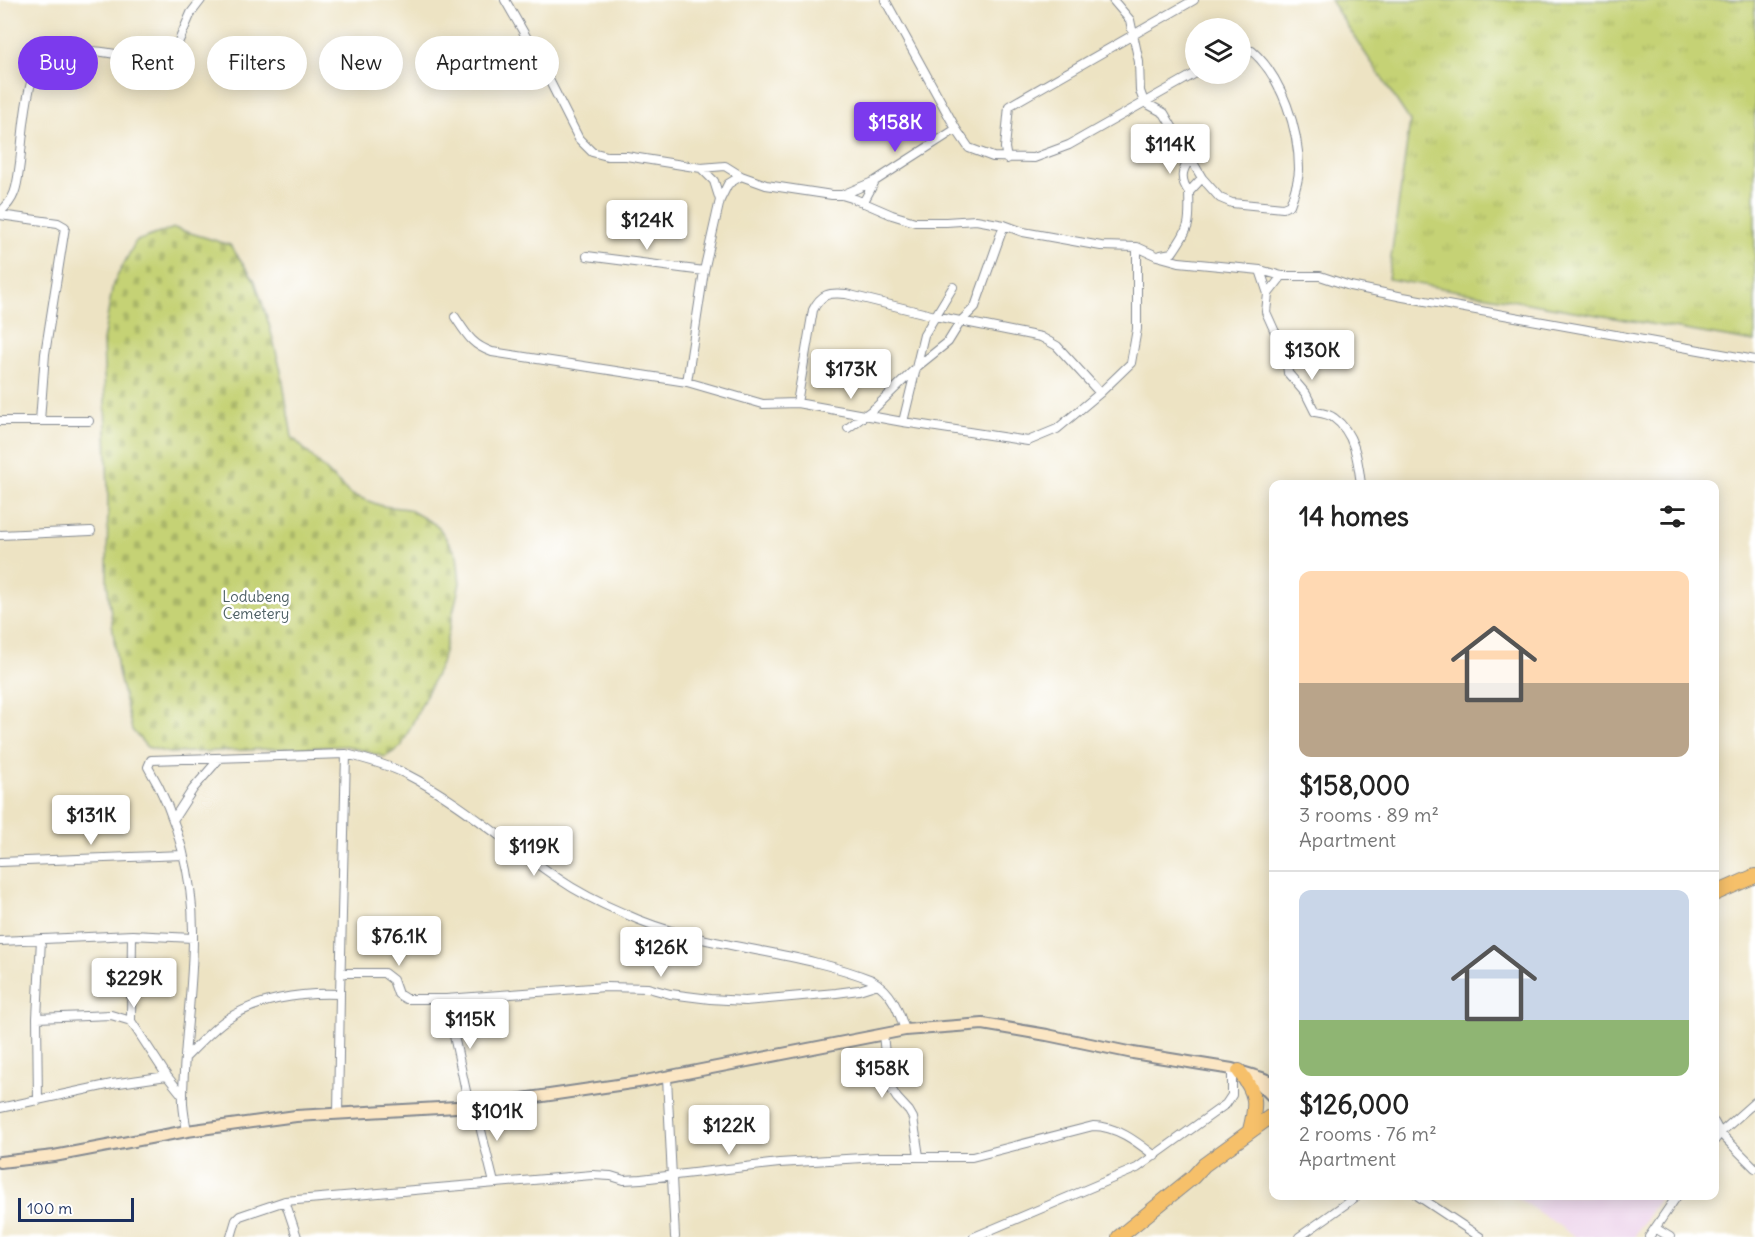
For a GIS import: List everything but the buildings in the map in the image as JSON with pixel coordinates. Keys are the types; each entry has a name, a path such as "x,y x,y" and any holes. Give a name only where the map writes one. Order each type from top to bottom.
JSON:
{"highway":[{"path":"1719,892 1755,876"},
{"path":"1239,1071 1252,1089 1255,1100 1255,1111 1250,1130"},
{"path":"1119,1237 1204,1165 1269,1117"},
{"path":"1192,1177 1269,1128"}],"street":[{"path":"0,214 9,205 16,191 27,101 36,69 49,57 76,52 116,53 168,66 191,14 201,0"},
{"path":"505,0 536,54 579,139 592,152 701,168 725,166 741,176 766,185 842,195 915,222 976,220 1004,225 1023,232 1101,246 1137,247 1179,262 1260,270 1282,276 1320,276 1350,286 1403,297 1755,360"},
{"path":"885,0 956,129 969,148 993,157 1034,158 1069,145 1185,79"},
{"path":"1113,0 1130,20 1140,62 1140,91 1144,102 1164,113 1202,178 1220,198 1232,204 1283,208 1290,205 1299,171 1297,140 1285,100 1264,62 1251,51"},
{"path":"1007,159 1005,148 1009,106 1194,0"},
{"path":"842,195 875,181 956,129"},
{"path":"1157,256 1172,253 1183,238 1190,222 1189,192 1183,184 1182,175 1190,159"},
{"path":"701,168 714,182 720,200"},
{"path":"687,382 704,271 720,200 728,184 741,176"},
{"path":"1189,192 1202,178"},
{"path":"863,202 875,181"},
{"path":"0,214 58,223 65,227 45,354 40,421"},
{"path":"848,428 875,408 918,366 948,342 961,321 975,307 1004,225"},
{"path":"455,317 478,347 492,352 687,382 763,404 796,403 1028,441 1057,429 1131,363 1137,329 1137,247"},
{"path":"1172,253 1179,262"},
{"path":"587,256 704,271"},
{"path":"1260,270 1268,294 1266,312 1275,332 1284,340 1288,373 1306,394 1315,412 1333,417 1349,435 1358,458 1361,480"},
{"path":"1268,294 1282,276"},
{"path":"903,422 924,335 953,287"},
{"path":"796,403 811,319 818,299 827,294 846,294 935,316 1041,337 1058,346 1100,393"},
{"path":"0,421 89,421"},
{"path":"0,535 91,531"},
{"path":"338,1114 346,754"},
{"path":"187,1131 183,1096 193,938 190,889 173,820 148,767 151,760 346,754 405,773 444,797 561,881 624,914 680,934 784,954 864,977 878,984 893,999 904,1030"},
{"path":"173,820 193,789 219,759"},
{"path":"0,862 183,855"},
{"path":"0,941 132,935 193,938"},
{"path":"132,935 131,1021 167,1077 183,1096"},
{"path":"38,1101 37,1017 41,939"},
{"path":"341,973 384,973 393,980 395,990 402,998 446,999 605,987 648,988 690,997 745,1001 836,993 859,990 878,984"},
{"path":"186,1057 226,1020 264,1002 308,995 340,994"},
{"path":"446,999 472,1106 494,1183"},
{"path":"37,1017 111,1015 131,1021"},
{"path":"0,1162 54,1156 187,1131 296,1116 472,1106 667,1078 904,1030 947,1025 983,1024 1047,1035 1133,1053 1239,1071 1269,1081"},
{"path":"883,1034 888,1084 913,1118 919,1156"},
{"path":"1239,1071 1260,1082 1269,1092"},
{"path":"974,1237 1137,1168 1226,1104 1232,1095 1239,1071"},
{"path":"0,1108 112,1084 167,1077"},
{"path":"667,1078 675,1237"},
{"path":"1755,1102 1720,1133 1755,1168"},
{"path":"231,1237 236,1220 240,1216 285,1201 605,1175 624,1180 779,1163 919,1156 972,1157 1093,1126 1104,1126 1119,1131 1155,1156"},
{"path":"1299,1237 1351,1200"},
{"path":"1424,1200 1480,1237"},
{"path":"1649,1237 1674,1200"},
{"path":"285,1201 297,1237"},
{"path":"1655,1228 1670,1237"}],"shaded area":[{"path":"1520,1200 1658,1200 1634,1237 1576,1237"}],"green space":[{"path":"1330,0 1755,0 1755,342 1388,279 1410,121"},
{"name":"Lodubeng Cemetery","path":"174,228 230,245 255,281 281,371 292,437 350,494 382,506 408,509 438,526 457,555 460,583 441,664 401,747 385,757 347,746 169,753 147,747 132,730 118,671 107,582 108,491 103,341 113,284 136,241"}]}
